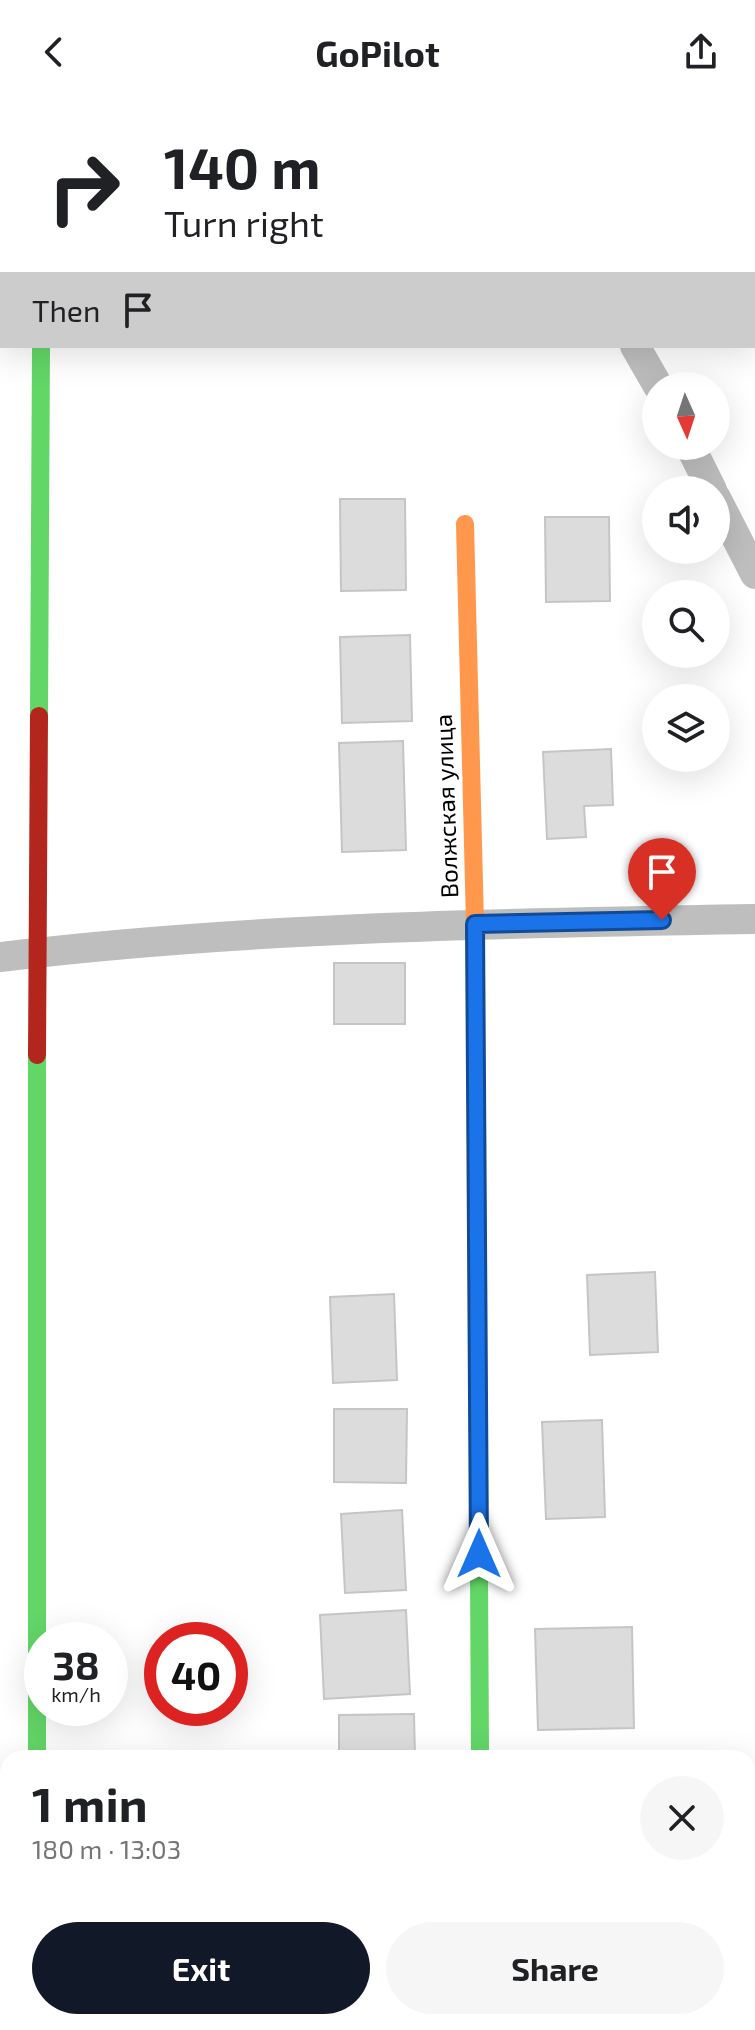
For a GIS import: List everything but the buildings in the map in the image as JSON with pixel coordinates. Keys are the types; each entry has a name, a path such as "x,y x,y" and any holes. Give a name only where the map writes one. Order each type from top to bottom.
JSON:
{"main road":[{"path":"37,1750 41,348"},
{"name":"Волжская улица","path":"465,524 475,924 480,1750"}],"street":[{"path":"636,348 650,372"},
{"path":"730,525 755,574"},
{"path":"0,957 135,941 475,924 755,919"}],"traffic: fast":[{"path":"39,716 41,348"},
{"path":"37,1055 37,1750"},
{"path":"477,1197 480,1750"}],"traffic: slow":[{"path":"465,524 475,924 477,1197"}],"traffic: jam":[{"path":"37,1055 39,716"}],"route":[{"path":"479,1554 475,924 662,920"}]}
